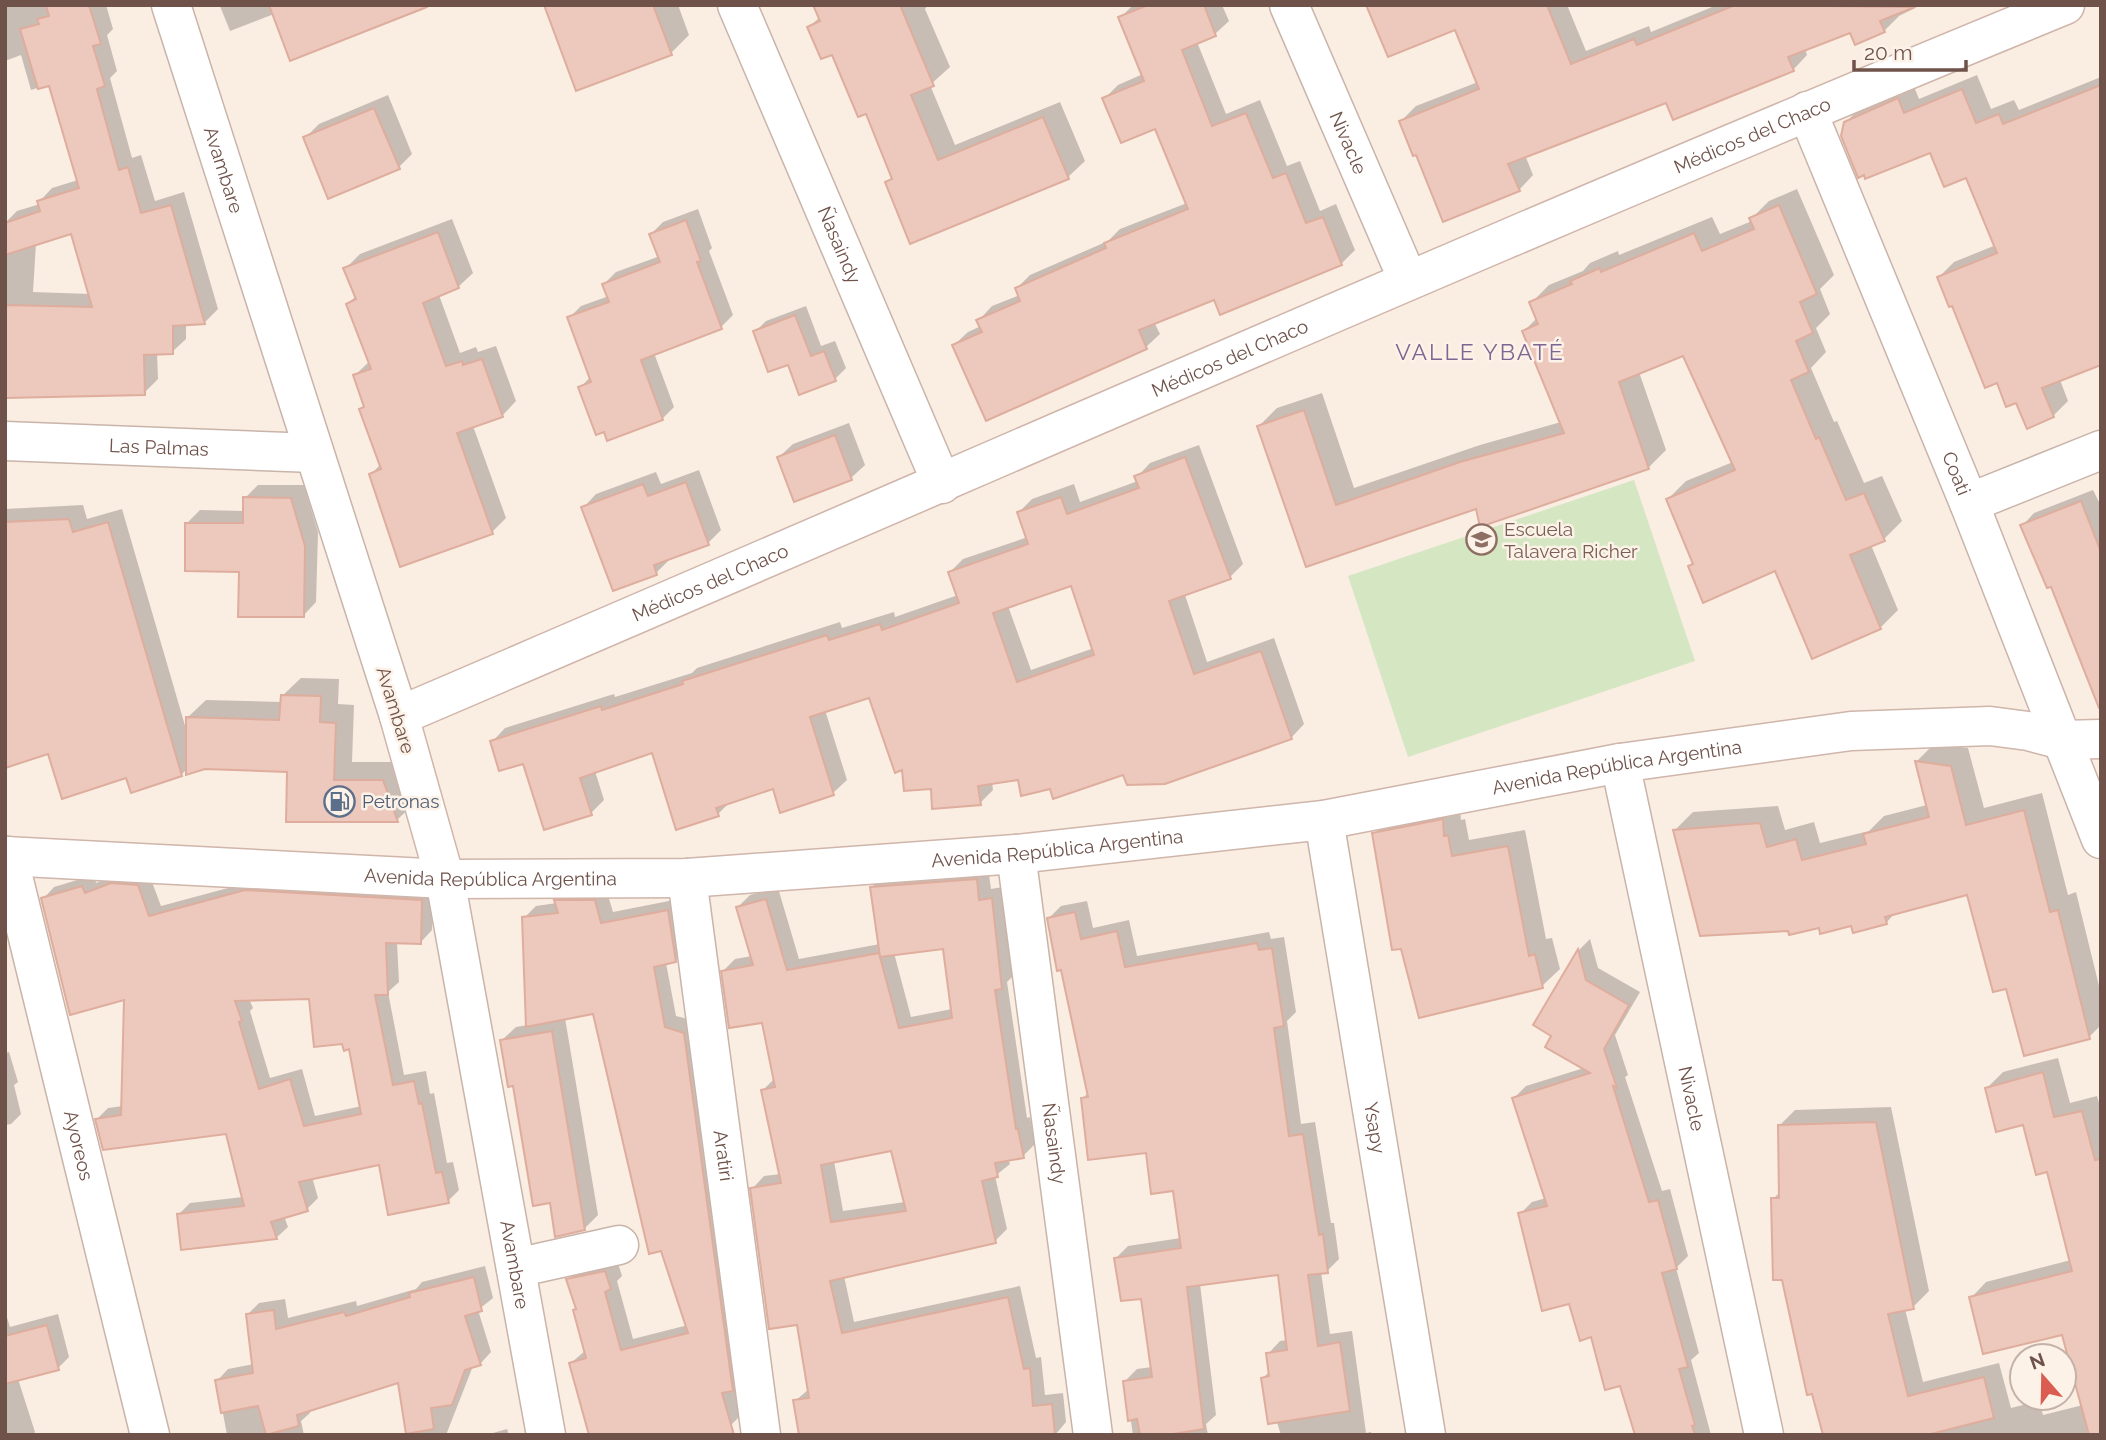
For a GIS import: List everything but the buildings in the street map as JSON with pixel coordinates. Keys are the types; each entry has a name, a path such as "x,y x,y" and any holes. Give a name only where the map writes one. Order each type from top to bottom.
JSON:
{"street":[{"name":"Avambare","path":"171,5 399,716 445,879 546,1435"},
{"name":"Ñasaindy","path":"737,5 942,484"},
{"name":"Nivacle","path":"1289,5 1408,280"},
{"name":"Médicos del Chaco","path":"399,716 942,484 1408,280 2065,5"},
{"name":"Coati","path":"1807,111 1969,503 2101,839"},
{"name":"Las Palmas","path":"5,441 314,453"},
{"path":"1969,503 2101,450"},
{"name":"Avenida República Argentina","path":"7,856 445,879 687,877 1016,854 1324,820 1620,763 1851,731 1990,726 2028,731 2062,740 2101,739"},
{"name":"Nivacle","path":"1620,763 1764,1435"},
{"name":"Ysapy","path":"1324,820 1426,1435"},
{"name":"Ñasaindy","path":"1016,854 1093,1435"},
{"name":"Ayoreos","path":"7,856 149,1435"},
{"name":"Aratiri","path":"687,877 761,1435"},
{"path":"516,1268 619,1245"}],"green space":[{"path":"1634,480 1695,661 1408,757 1348,576"}],"place":[{"name":"Escuela Talavera Richer","path":"1481,540"},
{"name":"Petronas","path":"339,801"}],"district":[{"name":"VALLE YBATÉ","path":"1480,351"}]}
